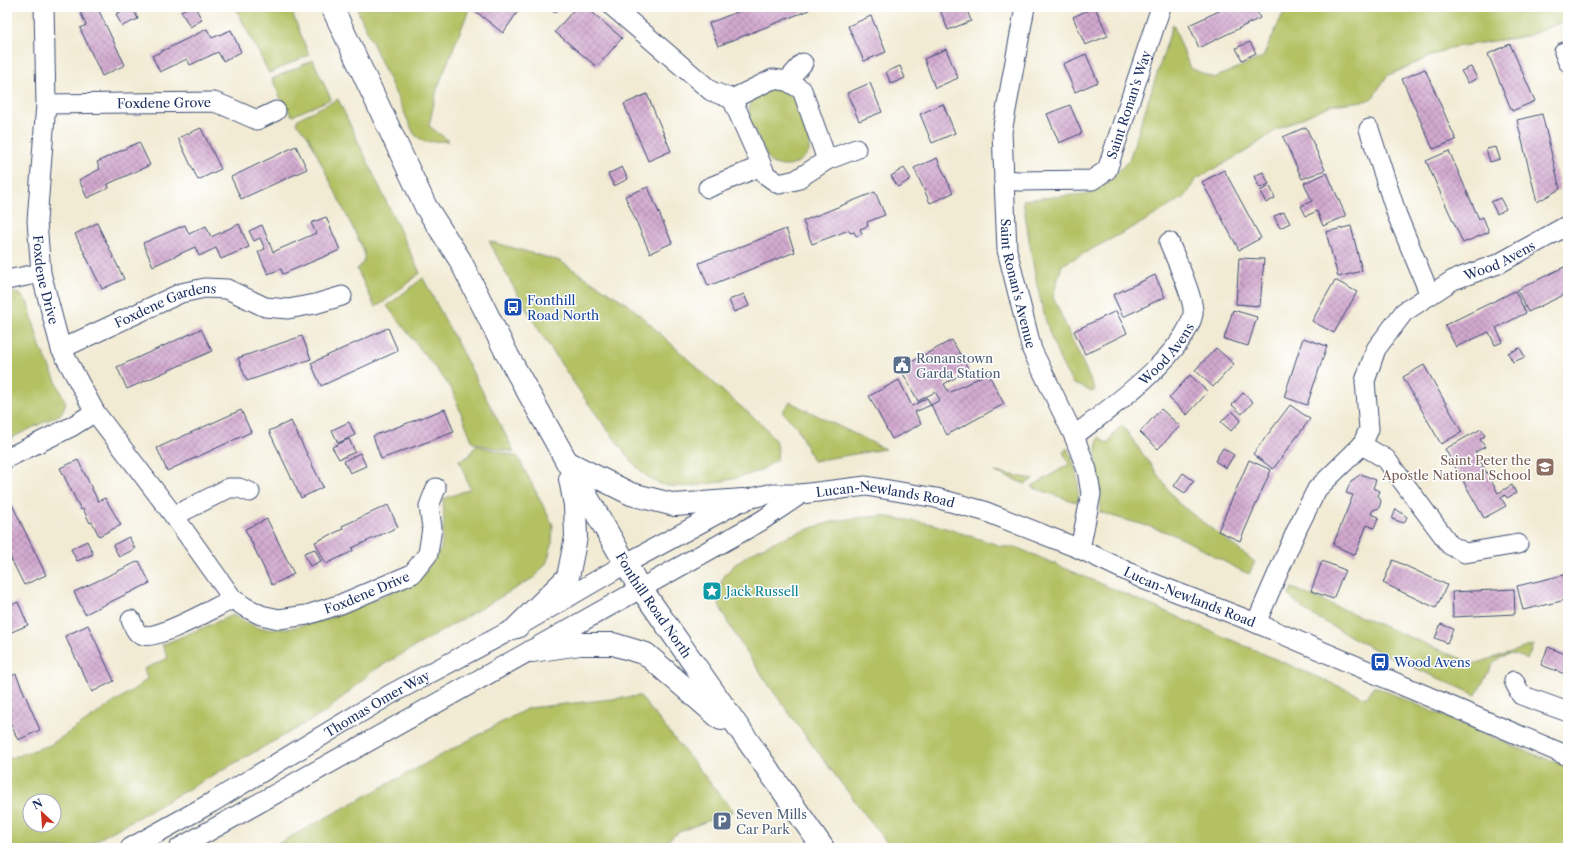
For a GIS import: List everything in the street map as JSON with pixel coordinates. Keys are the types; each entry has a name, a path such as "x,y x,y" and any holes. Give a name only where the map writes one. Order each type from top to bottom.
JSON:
{"main road":[{"name":"Fonthill Road North","path":"332,7 426,207 460,260 508,356 625,564 823,848"},
{"path":"567,462 631,494 675,505 743,500"},
{"path":"517,627 568,577 576,537 575,505 567,462"},
{"path":"532,651 580,644 613,644 646,654 753,748"}],"street":[{"name":"Foxdene Drive","path":"44,7 46,104 37,221 41,273 62,349 95,412 174,516 233,599 261,615 280,619 307,615 341,604 412,574 428,554 432,528 429,506 436,488"},
{"path":"613,7 712,91 732,99 761,166 766,175 779,184 796,180 827,160 856,149"},
{"name":"Saint Ronan's Avenue","path":"1026,7 1002,132 1008,250 1032,350 1074,436 1087,470 1091,494 1080,549"},
{"name":"Saint Ronan's Way","path":"1004,180 1019,182 1092,180 1107,170 1160,7"},
{"path":"787,81 803,63"},
{"path":"732,99 773,79 787,81 802,90 827,160"},
{"name":"Foxdene Grove","path":"46,104 214,102 257,120 276,111"},
{"path":"1369,129 1397,214 1430,295"},
{"path":"708,188 761,166"},
{"name":"Wood Avens","path":"1256,623 1298,527 1318,489 1362,445 1369,429 1365,381 1376,349 1404,312 1453,280 1498,264 1568,225"},
{"name":"Wood Avens","path":"1074,436 1106,413 1156,368 1184,337 1193,313 1188,292 1169,242"},
{"path":"7,280 41,273"},
{"name":"Foxdene Gardens","path":"62,349 187,291 205,288 227,289 265,307 288,309 316,304 342,296"},
{"path":"7,458 71,427 95,412"},
{"path":"1362,445 1386,459 1450,545 1465,553 1518,544"},
{"name":"Lucan-Newlands Road","path":"625,564 743,500 769,494 801,494 866,486 936,498 984,511 1080,549 1145,580 1256,623 1568,756"},
{"path":"174,516 229,488 239,488 250,492"},
{"name":"Lucan-Newlands Road","path":"641,588 761,521 801,494"},
{"name":"Thomas Omer Way","path":"130,848 210,803 391,694 517,627 625,564"},
{"path":"179,848 532,651 641,588"},
{"path":"131,620 138,634 143,636 160,635 233,599"},
{"path":"1514,681 1522,695 1568,712"}],"green space":[{"path":"235,7 290,7 309,55 269,73"},
{"path":"356,7 470,7 437,89 429,126 449,141 424,142 414,134"},
{"path":"1286,7 1343,7 1354,10 1362,7 1568,7 1568,20 1527,36 1449,48 1387,76 1371,100 1331,105 1278,129 1248,150 1195,180 1186,196 1145,221 1062,265 1053,297 1095,390 1091,392 1083,387 1073,384 1062,364 1045,319 1034,271 1023,200 1093,193 1109,181 1129,160 1173,24 1190,68 1214,78 1263,57"},
{"path":"313,60 331,99 292,116 288,109 286,110 272,79"},
{"path":"774,88 787,93 796,100 801,108 807,127 809,152 800,161 787,166 770,162 749,119 749,105 759,94"},
{"path":"338,99 420,273 384,302 375,307 357,269 364,261 364,251 308,136 296,123 301,117"},
{"path":"489,241 560,261 629,305 727,395 764,426 775,440 778,449 777,460 759,471 744,476 720,482 693,486 681,487 661,484 646,475 626,454 561,364 530,316"},
{"path":"423,278 514,451 512,452 473,443 451,388 387,306"},
{"path":"14,293 20,294 28,303 40,346 66,403 61,414 7,440 7,295"},
{"path":"790,402 885,449 813,461 797,427 782,412"},
{"path":"1122,425 1178,503 1255,562 1249,574 1174,535 1156,528 1100,512 1100,493 1096,456 1097,443 1099,437 1108,444 1114,433"},
{"path":"476,445 518,457 553,525 552,544 547,562 535,577 371,672 326,712 83,848 7,848 7,759 50,745 137,687 147,679 144,669 168,658 162,645 233,615 258,628 287,629 328,619 420,580 441,549 444,521 443,499 470,489 459,460 468,457"},
{"path":"1067,448 1077,474 1078,503 1031,487 1069,464 1063,452"},
{"path":"995,472 1033,479 1025,484"},
{"path":"881,516 933,524 1001,546 1018,548 1366,698 1374,686 1515,747 1568,767 1568,848 891,848 763,677 722,611 717,594 725,575 729,570 739,561 766,545 828,523 846,519"},
{"path":"1292,588 1474,664 1533,645 1527,660 1510,654 1497,660 1493,664 1476,695 1377,651 1307,612 1289,596"},
{"path":"640,696 733,811 679,832 667,841 669,848 270,848 528,708"}],"building":[{"path":"78,7 97,7 125,65 102,76 80,28 86,25"},
{"path":"133,7 138,19 122,26 116,14"},
{"path":"188,7 195,7 202,20 190,27 181,11"},
{"path":"470,7 521,7 503,33"},
{"path":"547,7 560,7 555,13"},
{"path":"576,7 586,7 622,38 597,67 555,32"},
{"path":"750,7 808,7 809,10 718,46 709,23"},
{"path":"939,7 966,7 971,21 948,30"},
{"path":"1095,7 1108,36 1085,45 1073,17"},
{"path":"1224,7 1255,7 1260,18 1199,48 1189,25 1219,11 1218,10"},
{"path":"871,16 886,52 864,61 848,26"},
{"path":"207,29 212,38 231,30 241,52 223,61 218,52 190,65 187,59 160,72 152,56"},
{"path":"1250,42 1256,53 1242,60 1236,48"},
{"path":"1510,44 1535,101 1512,111 1488,54"},
{"path":"946,49 958,78 935,88 924,59"},
{"path":"1086,54 1098,82 1075,92 1063,64"},
{"path":"900,66 905,78 891,84 886,72"},
{"path":"1471,67 1477,78 1468,83 1461,71"},
{"path":"1425,69 1456,140 1433,149 1402,79"},
{"path":"870,83 882,112 859,121 847,93"},
{"path":"647,94 671,151 648,161 624,104"},
{"path":"943,104 955,133 932,143 920,114"},
{"path":"1070,105 1082,133 1059,143 1047,114"},
{"path":"1542,114 1560,189 1537,202 1517,120"},
{"path":"1306,127 1325,170 1302,179 1283,137"},
{"path":"201,128 221,169 198,180 178,138"},
{"path":"139,142 150,165 108,184 109,188 87,198 79,180 100,169 97,162"},
{"path":"296,146 307,169 241,199 231,177"},
{"path":"1496,147 1500,159 1490,162 1486,149"},
{"path":"1449,151 1479,219 1483,217 1489,232 1463,243 1426,161"},
{"path":"937,158 953,193 930,203 914,168"},
{"path":"622,167 628,179 614,186 608,174"},
{"path":"904,168 911,179 898,187 891,176"},
{"path":"1224,170 1261,238 1239,250 1202,182"},
{"path":"1263,172 1269,184 1260,188 1254,176"},
{"path":"1327,173 1346,216 1323,226 1317,211 1306,216 1301,206 1312,201 1304,183"},
{"path":"1270,186 1275,198 1266,203 1260,191"},
{"path":"648,187 672,243 650,253 625,196"},
{"path":"875,192 885,215 867,222 868,226 860,229 862,234 856,236 854,232 850,233 849,230 812,244 803,221"},
{"path":"1500,198 1506,209 1497,214 1491,202"},
{"path":"1284,212 1290,223 1280,228 1274,216"},
{"path":"326,217 340,250 283,274 281,269 268,274 258,252 265,249 260,238 254,241 249,231 262,225 273,252 316,233 311,223"},
{"path":"97,223 124,279 102,289 75,234"},
{"path":"239,224 249,247 221,259 216,248 199,256 195,247 153,266 143,243 185,225 189,234 206,226 211,237"},
{"path":"1351,226 1362,271 1338,277 1326,232"},
{"path":"786,229 795,252 708,286 699,263"},
{"path":"1239,258 1264,259 1260,306 1236,304"},
{"path":"1568,265 1568,293 1528,312 1517,290"},
{"path":"1155,275 1165,297 1123,317 1113,295"},
{"path":"1335,280 1357,292 1334,333 1312,321"},
{"path":"1515,291 1526,313 1496,328 1503,342 1495,345 1489,332 1456,347 1445,325"},
{"path":"744,294 749,306 734,312 729,300"},
{"path":"1233,310 1257,317 1248,346 1224,339"},
{"path":"1116,311 1127,333 1085,354 1074,331"},
{"path":"388,328 398,351 321,386 311,363"},
{"path":"201,329 212,351 127,389 117,367"},
{"path":"302,336 311,359 247,381 238,358"},
{"path":"1303,338 1327,346 1307,405 1284,397"},
{"path":"952,340 969,370 944,384 949,393 988,373 1004,404 947,435 931,405 940,400 935,392 918,401 900,368"},
{"path":"1216,348 1234,364 1213,387 1195,370"},
{"path":"1520,348 1525,357 1513,362 1508,353"},
{"path":"1424,365 1462,432 1441,444 1403,377"},
{"path":"1190,375 1208,392 1187,415 1169,398"},
{"path":"899,380 912,406 927,398 931,405 915,412 921,424 892,439 869,396"},
{"path":"1243,393 1253,402 1242,414 1232,405"},
{"path":"1290,405 1310,419 1273,469 1253,454"},
{"path":"445,409 454,432 381,459 373,436"},
{"path":"1161,409 1180,426 1158,449 1140,432"},
{"path":"241,410 251,432 167,471 157,448"},
{"path":"1232,411 1241,420 1231,431 1221,422"},
{"path":"291,421 323,487 301,498 269,431"},
{"path":"349,422 355,435 338,443 332,430"},
{"path":"1481,429 1485,436 1480,439 1485,447 1475,452 1498,493 1512,485 1516,493 1507,498 1505,495 1501,498 1506,506 1484,518 1445,449"},
{"path":"349,439 355,452 339,459 332,447"},
{"path":"1223,448 1234,455 1226,468 1215,461"},
{"path":"360,453 366,466 350,473 344,461"},
{"path":"78,460 98,501 105,498 121,525 99,536 83,509 81,510 60,468"},
{"path":"1249,460 1271,470 1240,541 1218,531"},
{"path":"1183,473 1194,481 1185,493 1174,486"},
{"path":"1361,474 1376,480 1373,488 1380,491 1378,496 1381,501 1379,508 1373,510 1371,514 1379,517 1374,528 1367,525 1355,555 1333,545 1353,495 1346,493 1351,481"},
{"path":"7,494 46,575 24,585 7,551"},
{"path":"388,505 398,527 352,548 353,551 326,564 315,542 343,529 342,526"},
{"path":"1396,509 1407,517 1404,523 1392,519"},
{"path":"267,519 294,574 272,585 245,529"},
{"path":"129,537 135,549 119,557 113,545"},
{"path":"87,541 93,554 77,561 71,549"},
{"path":"315,549 321,561 310,566 304,553"},
{"path":"1393,560 1447,585 1436,608 1383,583"},
{"path":"139,561 150,583 85,614 74,592"},
{"path":"1322,561 1345,570 1333,599 1311,591"},
{"path":"1568,574 1568,606 1566,600 1523,610 1517,586"},
{"path":"1514,589 1515,614 1453,617 1452,592"},
{"path":"18,602 28,625 7,634 7,607"},
{"path":"1441,624 1453,629 1447,643 1435,638"},
{"path":"88,625 114,681 92,692 65,636"},
{"path":"1548,647 1568,655 1568,667 1565,674 1541,665"},
{"path":"16,674 40,730 18,740 7,716 7,678"}],"place":[{"name":"Fonthill Road North","path":"513,307"},
{"name":"Ronanstown Garda Station","path":"902,365"},
{"name":"Saint Peter the Apostle National School","path":"1545,467"},
{"name":"Jack Russell","path":"712,591"},
{"name":"Wood Avens","path":"1380,662"},
{"name":"Seven Mills Car Park","path":"722,821"}]}
